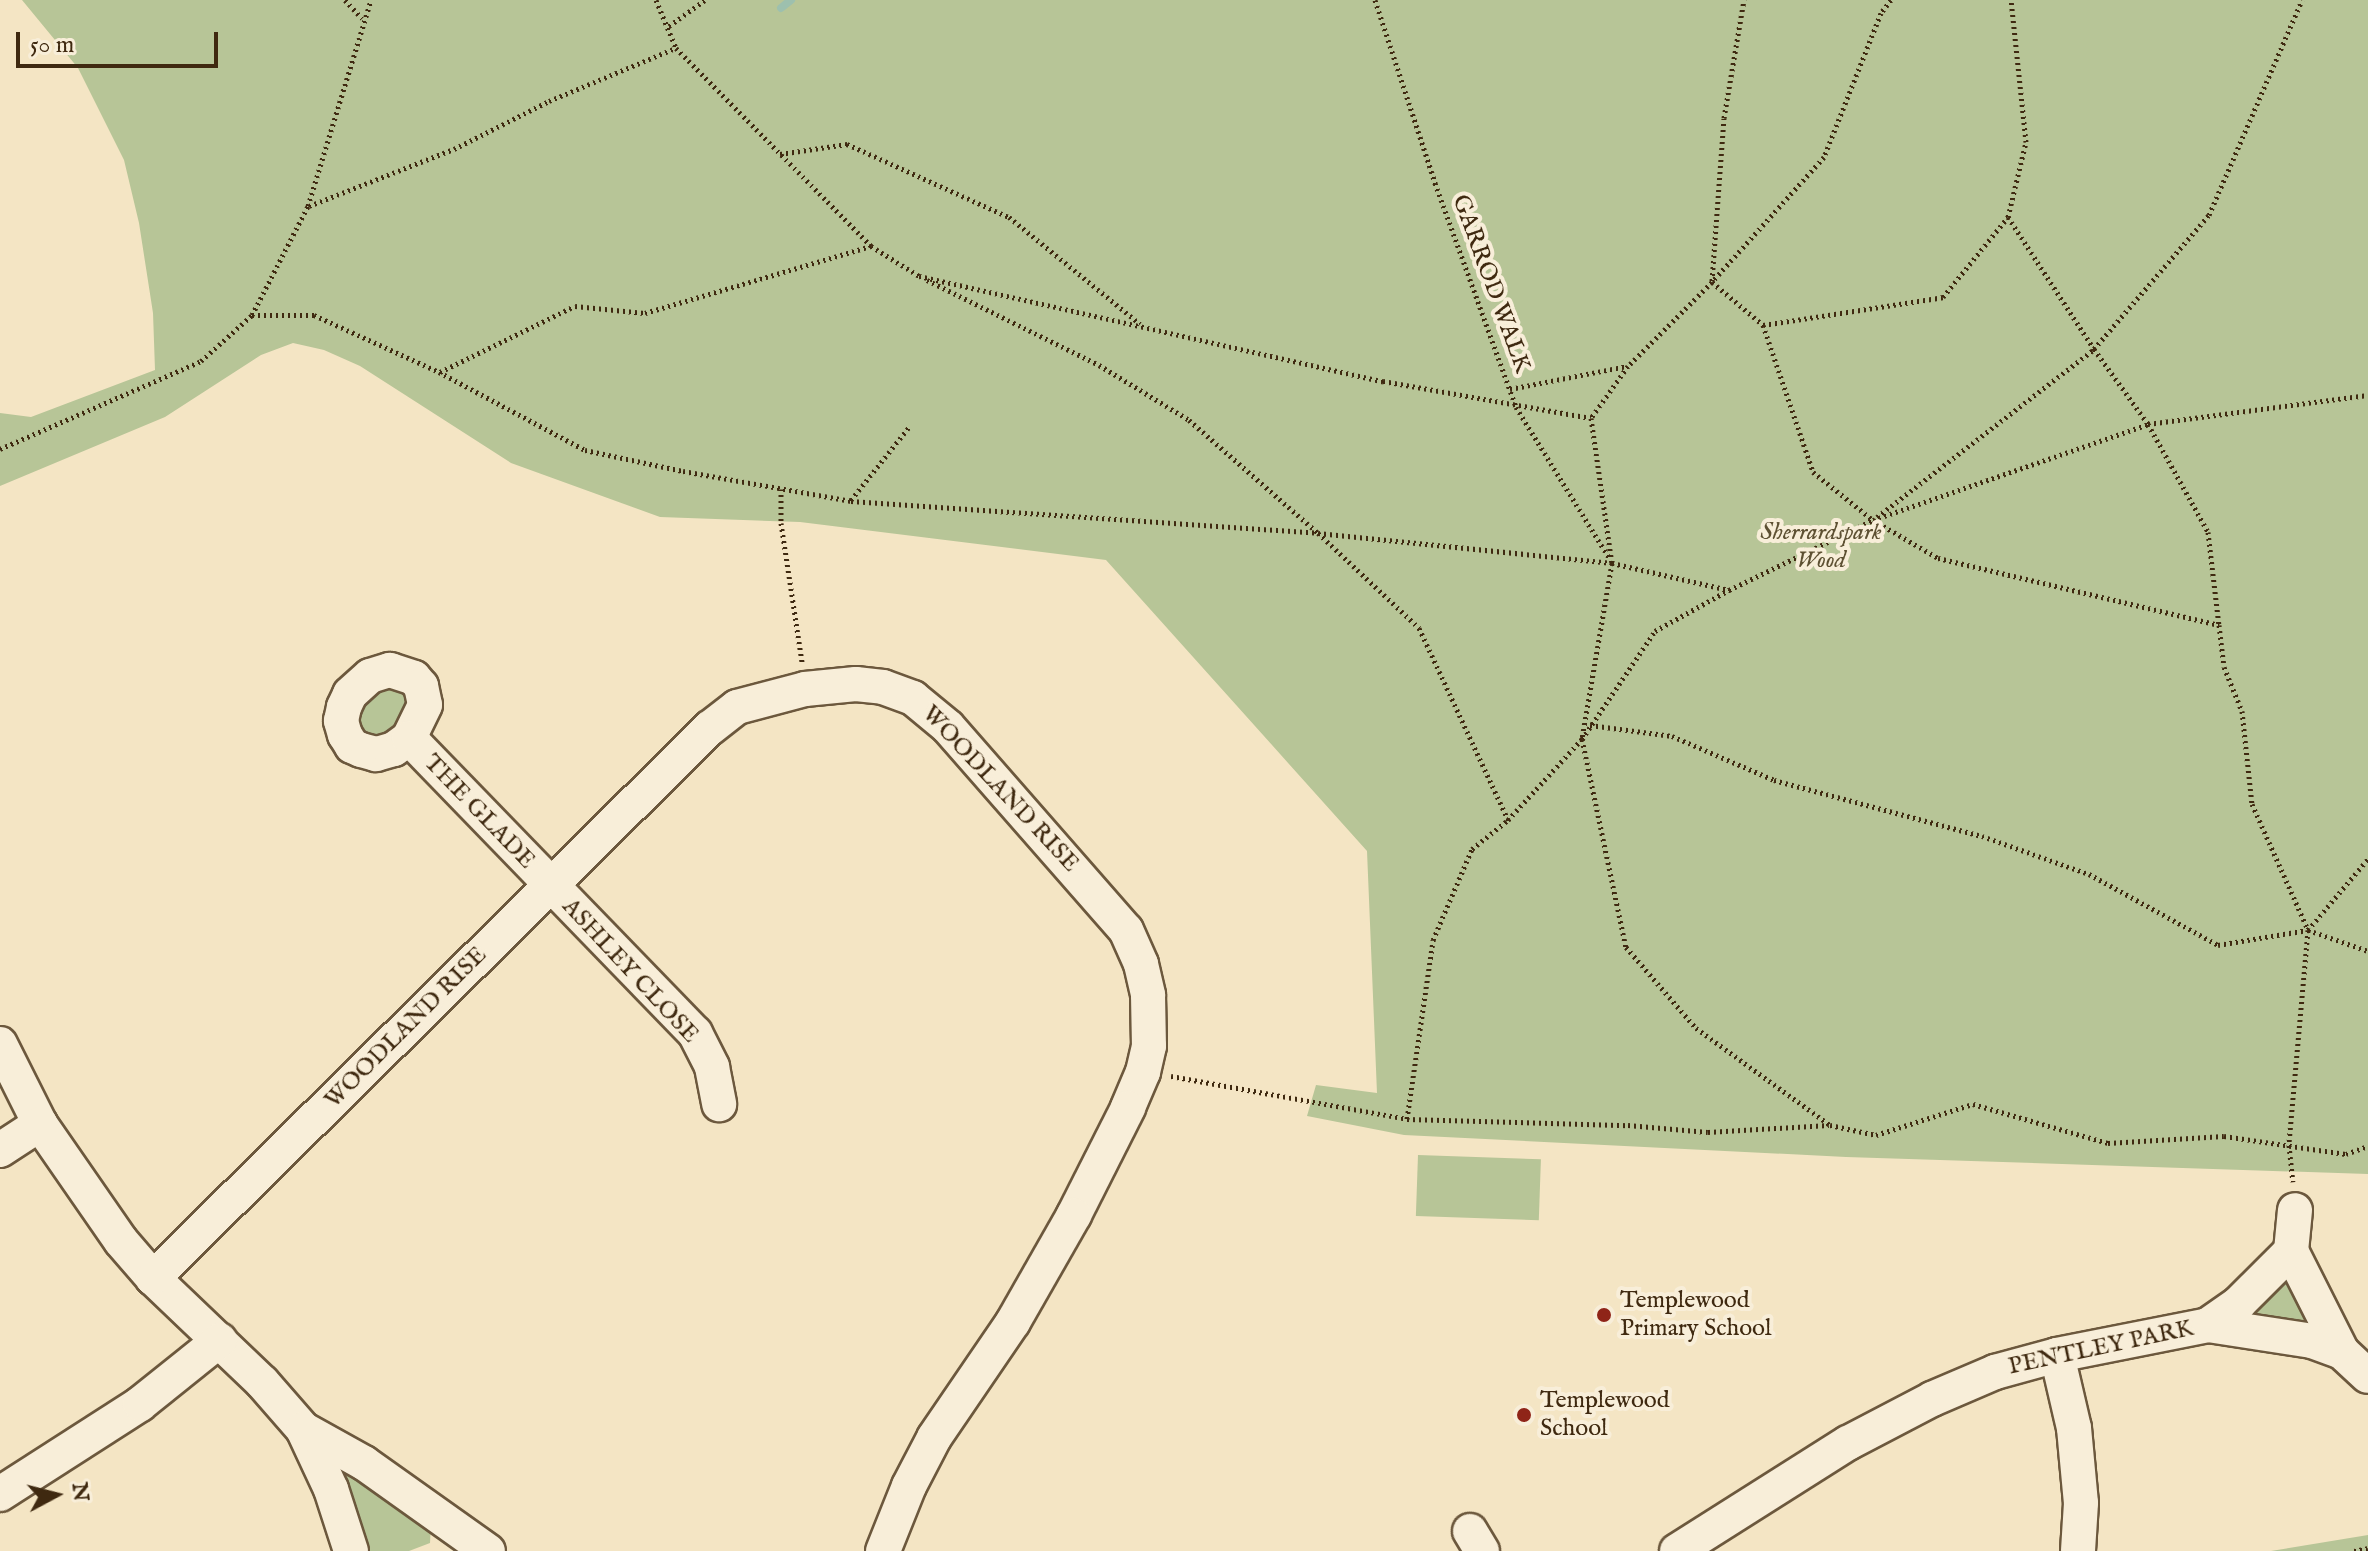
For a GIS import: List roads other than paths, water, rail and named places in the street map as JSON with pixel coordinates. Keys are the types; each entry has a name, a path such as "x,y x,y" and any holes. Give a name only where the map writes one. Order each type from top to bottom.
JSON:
{"street":[{"name":"WOODLAND RISE","path":"153,1278 710,728 737,707 805,689 856,684 883,687 913,698 948,727 1104,900 1126,930 1141,964 1150,1020 1143,1072 1059,1242 1013,1322 934,1438 909,1486 883,1551"},
{"name":"THE GLADE","path":"409,738 550,886"},
{"name":"ASHLEY CLOSE","path":"550,886 695,1033 712,1067 719,1104"},
{"path":"0,1044 40,1124 95,1207 153,1278 220,1340 303,1429 364,1463 481,1550"},
{"path":"0,1150 40,1124"},
{"path":"2295,1210 2291,1251 2342,1352"},
{"path":"2208,1325 2239,1303 2291,1251"},
{"name":"PENTLEY PARK","path":"1677,1551 1848,1443 1932,1399 1995,1372 2057,1355 2208,1325 2288,1335 2342,1352 2368,1376"},
{"path":"0,1494 140,1404 220,1340"},
{"path":"2057,1355 2074,1428 2081,1503 2078,1551"},
{"path":"303,1429 331,1489 351,1551"}],"waterway":[{"path":"781,8 791,0"}],"place":[{"name":"Templewood Primary School","path":"1604,1315"},
{"name":"Templewood School","path":"1524,1415"}],"park label":[{"name":"Sherrardspark Wood","path":"1821,547"}]}
